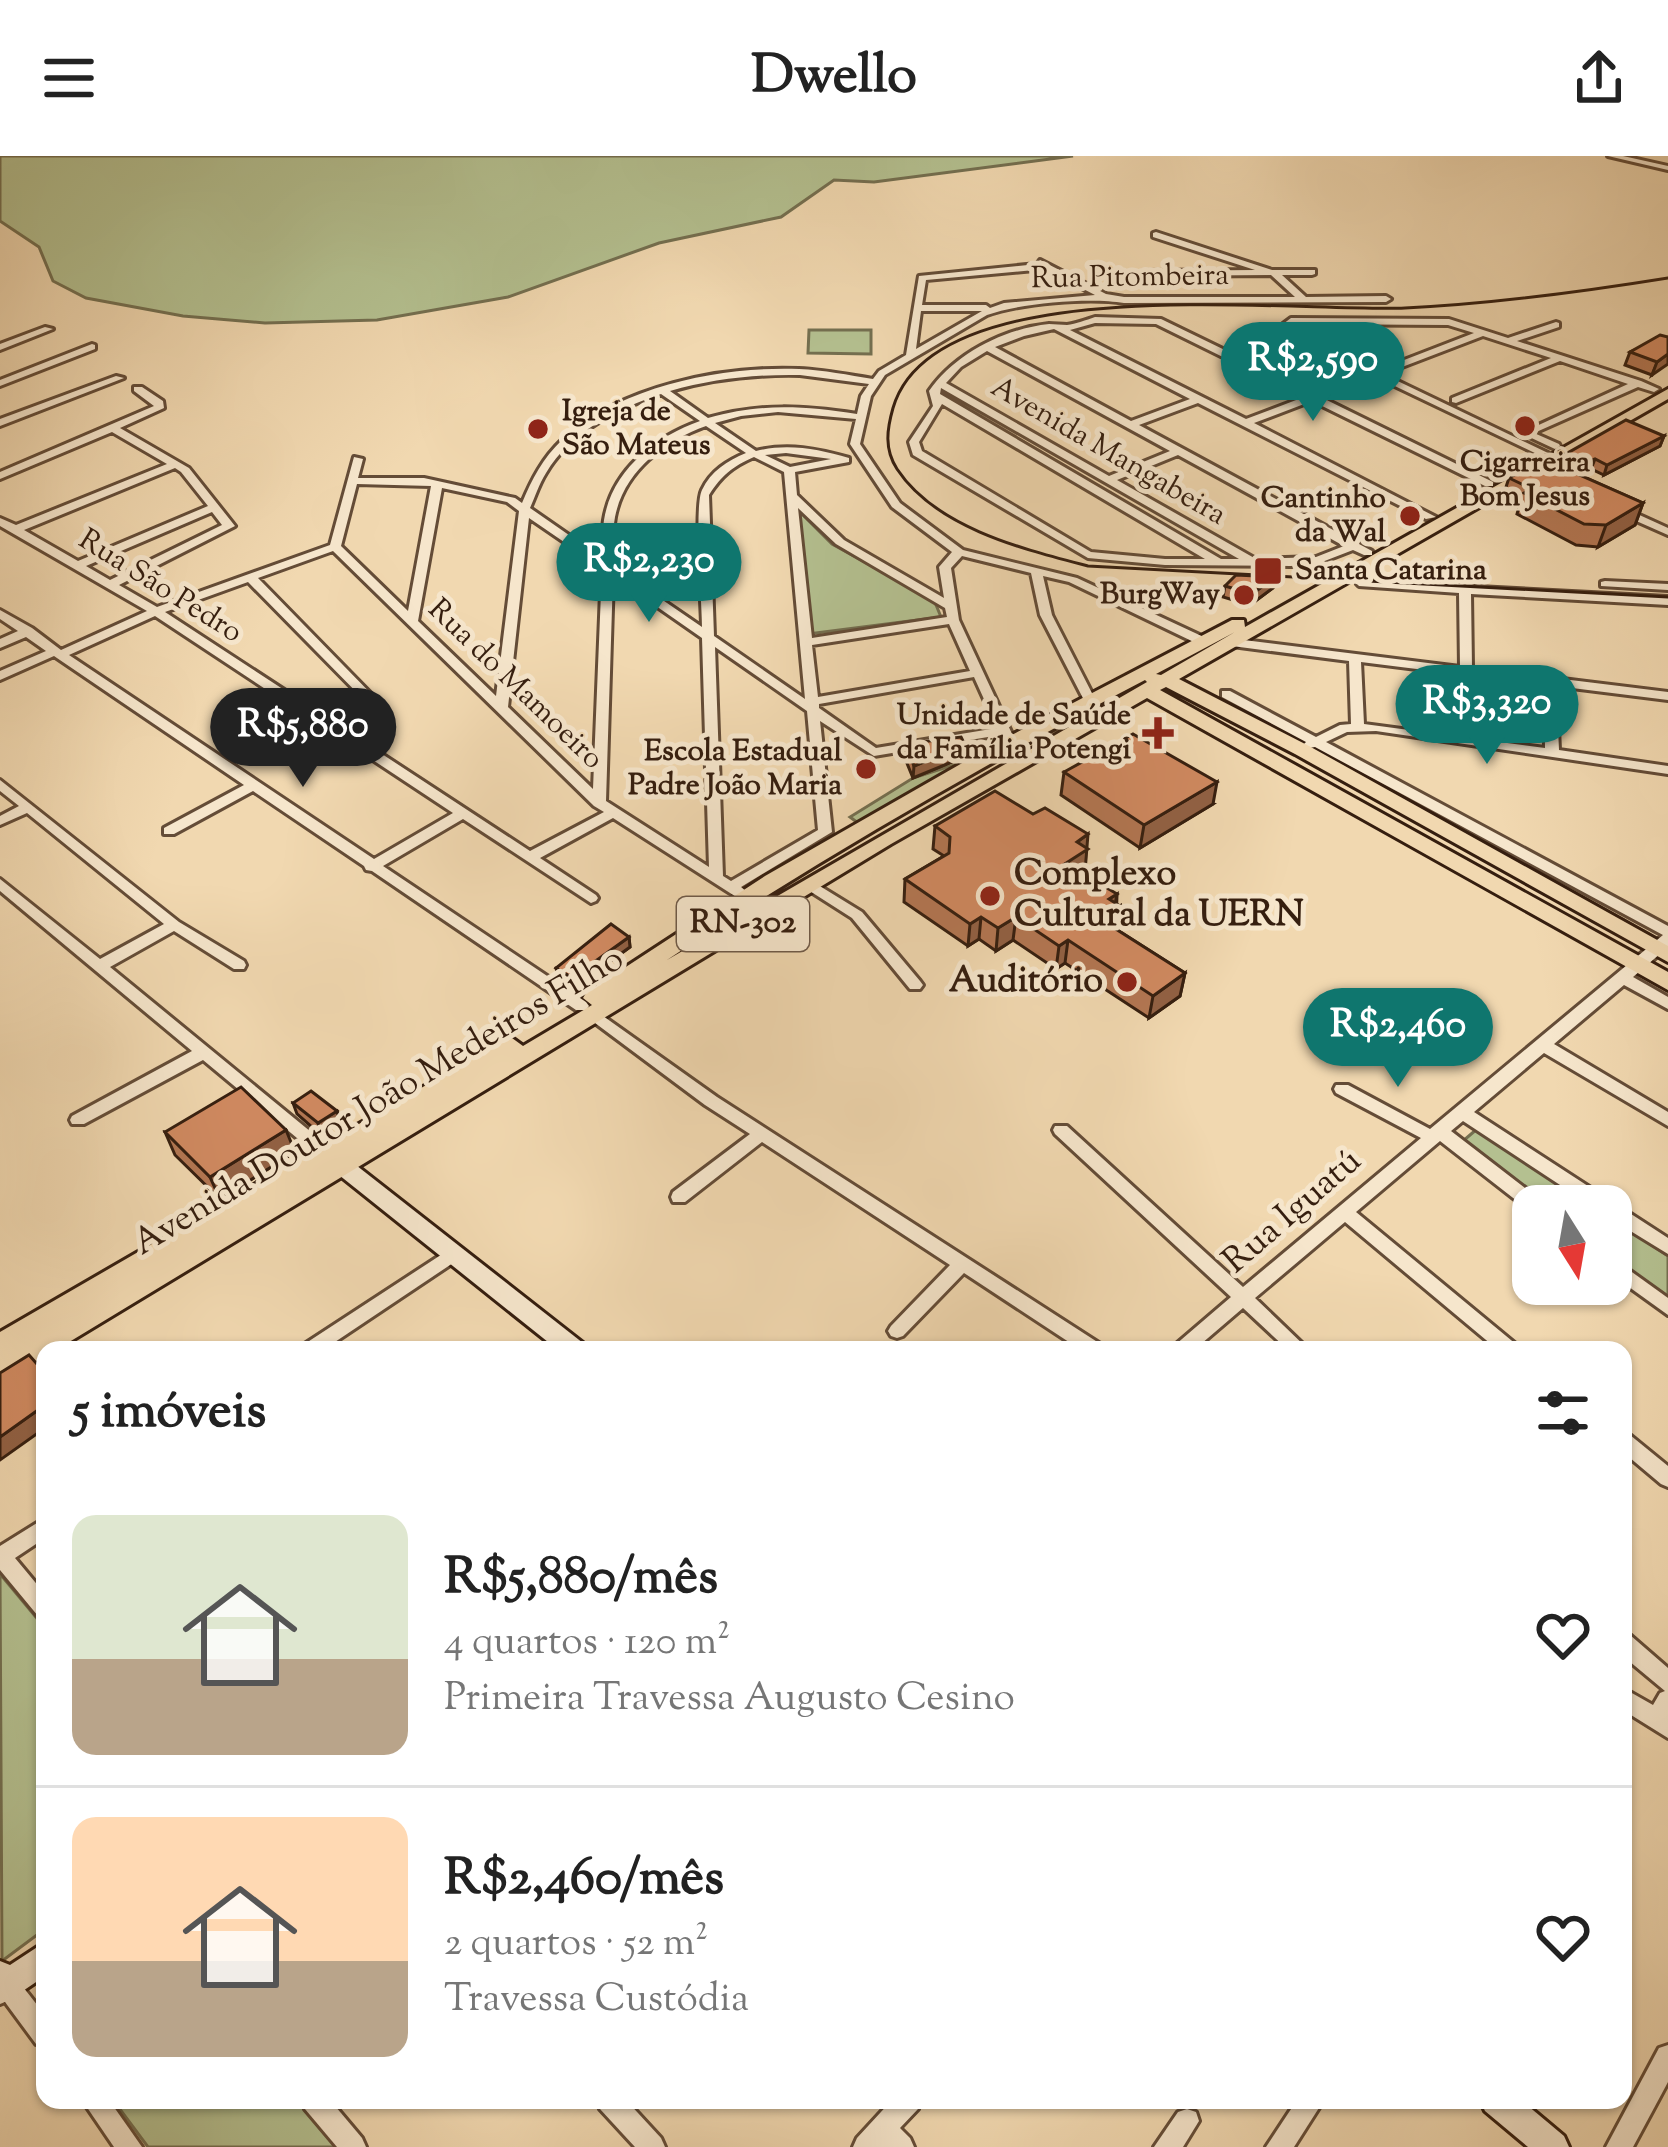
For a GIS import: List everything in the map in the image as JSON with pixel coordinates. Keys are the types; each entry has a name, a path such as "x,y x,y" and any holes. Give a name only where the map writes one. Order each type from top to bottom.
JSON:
{"main road":[{"name":"Avenida Doutor João Medeiros Filho","path":"0,1345 335,1160 712,943 1148,682 1185,662 1236,644 1660,389"},
{"name":"Avenida Doutor João Medeiros Filho","path":"589,1011 738,892 772,881 917,799 1008,737 1148,682 1185,662 1204,642 1360,550 1544,456 1627,425 1660,389"},
{"path":"1185,662 1191,680 1216,698 1309,746 1497,858 1665,943"},
{"path":"1148,682 1216,698"},
{"path":"1148,682 1449,856 1629,971 1668,982"},
{"path":"865,852 876,836 917,811 922,805 917,799"},
{"path":"1449,856 1468,842"},
{"path":"1477,873 1497,858"},
{"path":"712,943 704,934 772,881"},
{"name":"Avenida Doutor João Medeiros Filho","path":"46,1341 335,1160"},
{"path":"335,1160 561,1341"},
{"name":"Avenida Doutor João Medeiros Filho","path":"0,1370 36,1347"},
{"path":"3,1985 36,1964"},
{"path":"1507,2109 1553,2147"}],"street":[{"path":"1612,156 1668,168"},
{"path":"1156,235 1276,274 1304,300"},
{"path":"1028,257 1106,296"},
{"path":"910,354 920,280 1048,266"},
{"path":"1144,274 1312,272"},
{"name":"Rua Pitombeira","path":"874,382 910,354 993,309 1106,296 1386,298"},
{"path":"1317,300 1332,320"},
{"path":"918,308 993,309"},
{"path":"1360,550 1310,561 1253,563 1088,555 914,447 938,406 934,392 939,383 986,346 1095,320 1158,321 1489,484"},
{"path":"1544,456 1286,326 1291,321 1438,321 1660,389"},
{"path":"1509,341 1556,325"},
{"path":"1060,328 1430,517"},
{"path":"0,347 48,329"},
{"path":"1389,369 1484,332"},
{"path":"1314,340 1328,340 1526,433 1544,456 1553,479"},
{"path":"986,346 1360,550"},
{"path":"0,383 92,347"},
{"path":"1269,376 1332,353"},
{"path":"1456,400 1560,357"},
{"path":"501,709 525,508 530,488 560,448 601,418 662,390 769,372 874,382 855,440 862,457 896,505 958,552 1073,580 1204,642"},
{"path":"0,423 119,378"},
{"name":"Avenida Mangabeira","path":"939,383 1253,563"},
{"path":"0,476 159,408 159,403 138,389"},
{"path":"1526,433 1660,389"},
{"path":"662,390 703,422 789,470 862,457"},
{"path":"1244,423 1312,397"},
{"name":"Avenida Mangabeira","path":"938,398 1219,562"},
{"path":"1130,425 1199,399"},
{"path":"0,405 19,416"},
{"path":"530,857 605,808 609,520 620,484 643,457 703,422 766,409 860,417"},
{"path":"110,585 222,534 229,526 192,477 114,429"},
{"path":"1034,454 1053,447"},
{"path":"716,877 704,495 719,474 751,452 799,450 845,460"},
{"path":"1109,479 1178,451"},
{"path":"0,676 156,611 335,547 358,459"},
{"path":"14,530 176,464"},
{"path":"738,892 825,832 789,470"},
{"path":"353,481 437,484 512,500 706,636 814,704 874,752 1008,737 952,620 945,566 958,552"},
{"path":"412,623 437,484"},
{"path":"792,496 840,542 948,605"},
{"path":"1611,506 1668,532"},
{"path":"77,566 212,508"},
{"name":"Rua São Pedro","path":"0,521 156,611 591,898"},
{"name":"Rua do Mamoeiro","path":"335,547 605,808 738,892"},
{"path":"1036,570 1046,616 1095,699"},
{"path":"250,578 380,709 379,717 346,737"},
{"path":"1363,584 1668,601"},
{"path":"1605,584 1668,587"},
{"path":"1465,590 1466,671"},
{"path":"0,614 589,1011 761,1134 1082,1341"},
{"path":"807,642 952,620"},
{"path":"0,644 28,631"},
{"path":"1236,644 1668,696"},
{"path":"1355,658 1358,727"},
{"path":"814,704 978,674"},
{"path":"1550,680 1552,751"},
{"path":"1309,746 1358,727 1668,770"},
{"path":"1309,746 1665,943"},
{"path":"0,784 174,925 239,965"},
{"path":"170,831 253,785"},
{"path":"0,820 27,807"},
{"path":"371,867 462,814"},
{"path":"810,885 857,915 915,985"},
{"path":"2,888 335,1160"},
{"path":"99,966 174,925"},
{"name":"Rua Iguatú","path":"1192,1341 1665,943"},
{"path":"1629,971 1668,1004"},
{"path":"1545,1046 1668,1120"},
{"path":"78,1120 204,1052"},
{"path":"1342,1089 1434,1133 1512,1189"},
{"path":"1460,1112 1573,1185"},
{"path":"1060,1130 1290,1341"},
{"path":"679,1197 761,1134"},
{"path":"1345,1211 1500,1341"},
{"path":"1632,1224 1668,1247"},
{"path":"322,1341 453,1254"},
{"path":"897,1330 963,1263"},
{"path":"1632,1280 1668,1308"},
{"path":"1632,1449 1668,1478"},
{"path":"36,1533 1,1556 36,1599"},
{"path":"1632,1650 1668,1682"},
{"path":"1632,1702 1664,1715"},
{"path":"3,1985 36,2024"},
{"path":"1618,2147 1668,2057"},
{"path":"101,2109 129,2147"},
{"path":"321,2109 353,2147"},
{"path":"617,2109 652,2147"},
{"path":"1279,2147 1306,2109"},
{"path":"1167,2147 1187,2121"}],"green space":[{"path":"0,156 1073,156 874,182 834,180 781,217 659,243 508,297 377,320 265,323 183,316 86,298 53,281 39,247 0,221"},
{"path":"809,330 871,330 871,354 808,353"},
{"path":"797,509 832,544 934,600 941,617 808,634"},
{"path":"1001,733 1007,740 862,826 850,817 913,778 966,761 957,741"},
{"path":"1477,1129 1561,1185 1519,1185 1463,1141"},
{"path":"1632,1232 1668,1256 1668,1301 1632,1273"},
{"path":"0,1574 36,1617 36,1936 2,1961"},
{"path":"120,2109 307,2109 339,2147 148,2147"}],"building":[{"path":"1660,335 1668,337 1668,354 1657,362 1630,352"},
{"path":"1626,420 1664,436 1607,465 1595,459 1574,467 1557,459"},
{"path":"1543,459 1643,503 1606,525 1584,524 1524,493 1532,489 1509,478"},
{"path":"1236,575 1275,577 1252,594 1225,586"},
{"path":"1133,734 1217,782 1144,825 1064,772"},
{"path":"961,737 965,745 914,766 905,744"},
{"name":"Complexo Cultural da UERN","path":"995,791 1033,814 1045,808 1088,834 1077,842 1088,849 1060,867 1095,890 1102,885 1117,894 1109,899 1120,906 1100,919 1185,973 1153,996 1068,940 1059,946 1016,917 998,928 981,917 970,924 905,879 949,853 950,837 935,826"},
{"path":"611,924 629,937 572,978 556,968"},
{"path":"241,1087 286,1130 210,1177 165,1132"},
{"path":"311,1091 337,1111 318,1123 293,1103"},
{"path":"29,1355 36,1363 36,1411 0,1437 0,1373"}],"tram line":[{"path":"1668,278 1438,306 1122,307 1043,316 974,334 922,363 893,408 888,439 897,469 934,507 983,533 1088,566 1668,597"}],"place":[{"name":"Cigarreira Bom Jesus","path":"1525,426"},
{"name":"Igreja de São Mateus","path":"538,429"},
{"name":"Cantinho da Wal","path":"1410,516"},
{"name":"Santa Catarina","path":"1268,571"},
{"name":"BurgWay","path":"1244,595"},
{"name":"Unidade de Saúde da Família Potengi","path":"1158,733"},
{"name":"Escola Estadual Padre João Maria","path":"866,769"},
{"name":"Complexo Cultural da UERN","path":"990,896"},
{"name":"Auditório","path":"1127,982"}]}
